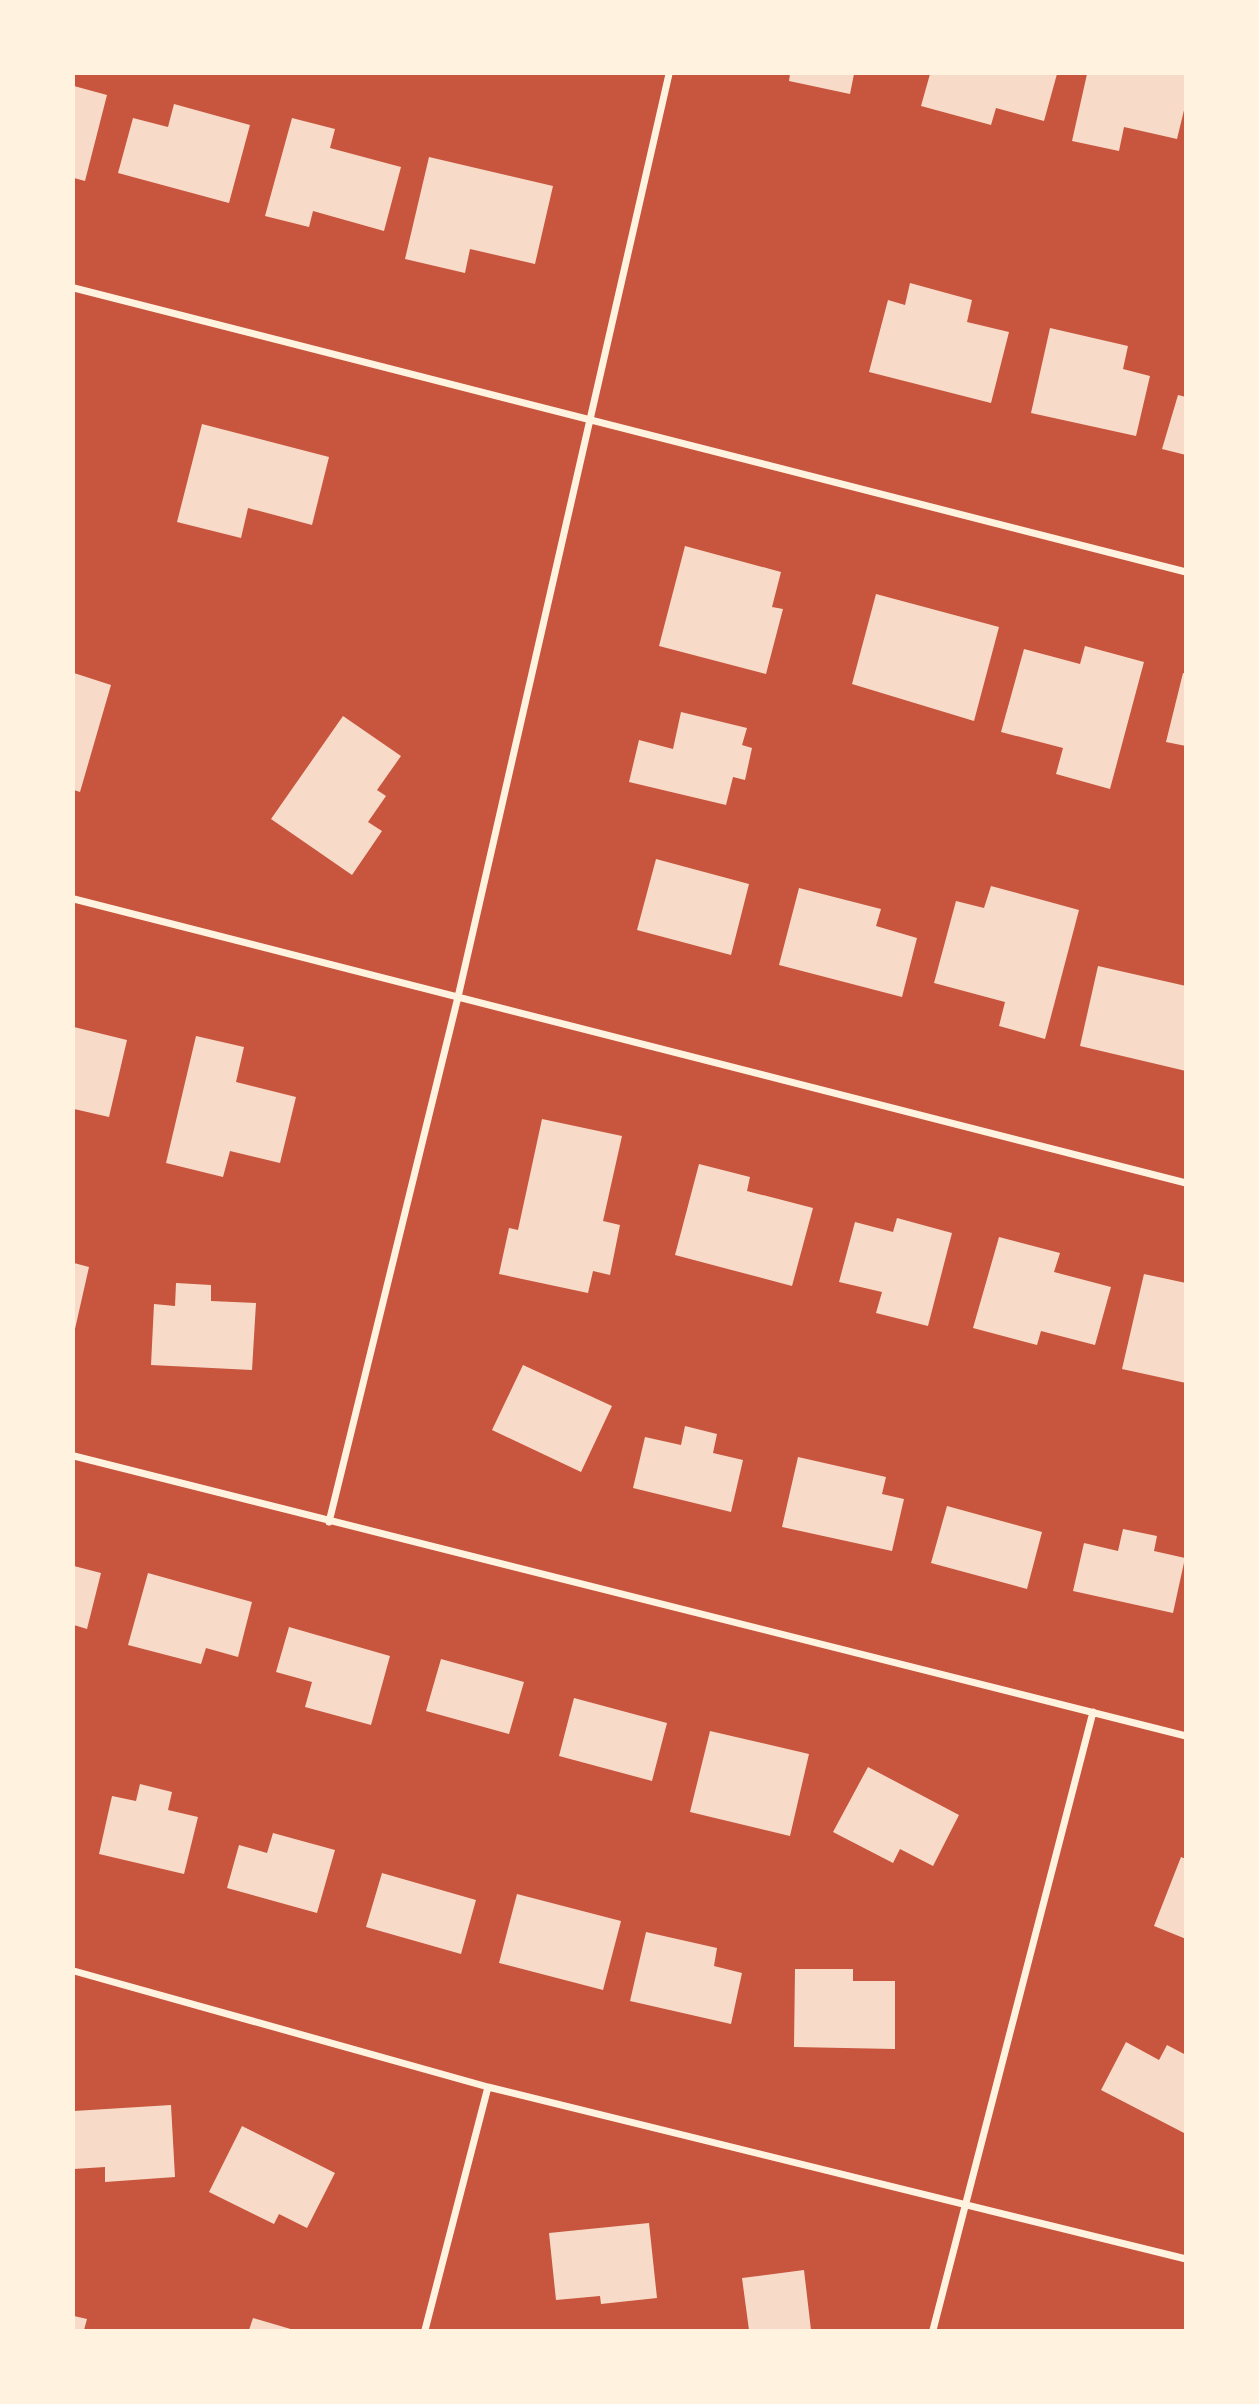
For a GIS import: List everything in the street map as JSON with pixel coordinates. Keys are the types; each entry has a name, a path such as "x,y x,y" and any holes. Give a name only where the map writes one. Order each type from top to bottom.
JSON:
{"street":[{"path":"329,1522 458,997 669,74"},
{"path":"74,288 1185,572"},
{"path":"74,899 1185,1183"},
{"path":"74,1456 1185,1735"},
{"path":"933,2330 1093,1712"},
{"path":"74,1971 488,2087 1185,2259"},
{"path":"425,2330 488,2087"}],"building":[{"path":"790,74 854,74 850,94 789,81"},
{"path":"930,74 1057,74 1044,121 996,108 991,125 921,106"},
{"path":"1087,74 1186,74 1186,102 1177,139 1124,127 1119,151 1072,141"},
{"path":"74,86 107,95 85,181 74,178"},
{"path":"174,104 250,125 229,203 118,173 133,118 168,127"},
{"path":"292,118 335,129 330,148 401,167 384,231 313,211 309,227 265,216"},
{"path":"429,157 553,186 535,264 470,249 465,273 405,259"},
{"path":"910,283 972,300 967,322 1009,332 991,403 869,372 888,300 905,305"},
{"path":"1050,328 1128,346 1123,369 1150,376 1136,436 1031,413"},
{"path":"1178,395 1186,397 1186,455 1162,449"},
{"path":"202,424 329,457 312,525 248,508 241,538 177,522"},
{"path":"685,546 781,572 772,607 783,609 766,674 659,646"},
{"path":"876,594 999,627 974,721 852,684"},
{"path":"1085,646 1144,662 1110,789 1056,774 1063,748 1001,732 1024,649 1080,664"},
{"path":"74,673 111,685 80,792 74,790"},
{"path":"1183,673 1186,674 1186,746 1166,742"},
{"path":"681,712 747,728 742,745 752,748 745,780 733,777 726,805 629,782 639,740 673,749"},
{"path":"343,716 401,756 377,790 386,796 368,822 382,831 352,875 271,819"},
{"path":"656,859 749,884 731,955 637,930"},
{"path":"991,886 1079,910 1045,1039 999,1026 1005,1002 934,983 956,901 984,908"},
{"path":"799,888 881,909 876,926 917,938 902,997 779,965"},
{"path":"1098,966 1186,986 1186,1071 1080,1046"},
{"path":"74,1027 127,1040 109,1117 74,1109"},
{"path":"196,1036 244,1047 236,1082 296,1097 280,1163 230,1151 223,1177 166,1163"},
{"path":"542,1119 622,1136 603,1221 620,1225 610,1275 593,1271 588,1293 499,1274 509,1228 518,1230"},
{"path":"699,1164 750,1177 747,1191 813,1208 792,1286 675,1255"},
{"path":"897,1218 952,1233 928,1326 876,1313 882,1292 839,1282 855,1222 893,1232"},
{"path":"999,1237 1060,1253 1054,1272 1111,1287 1095,1345 1041,1331 1037,1345 973,1328"},
{"path":"74,1263 89,1267 75,1329 74,1329"},
{"path":"1144,1274 1186,1283 1186,1383 1122,1369"},
{"path":"176,1283 211,1285 211,1301 256,1303 252,1370 151,1365 154,1304 175,1306"},
{"path":"523,1365 612,1406 581,1472 492,1430"},
{"path":"685,1426 717,1434 713,1453 743,1460 731,1512 633,1488 645,1437 681,1445"},
{"path":"798,1457 886,1477 882,1494 904,1499 892,1551 782,1527"},
{"path":"947,1506 1042,1532 1027,1589 931,1563"},
{"path":"1123,1529 1157,1536 1154,1551 1185,1558 1173,1613 1073,1591 1084,1543 1118,1551"},
{"path":"74,1566 101,1573 87,1629 74,1625"},
{"path":"148,1573 252,1602 238,1657 206,1648 201,1664 128,1645"},
{"path":"289,1627 390,1656 371,1725 305,1707 312,1682 276,1672"},
{"path":"441,1659 524,1682 509,1734 426,1711"},
{"path":"574,1698 667,1723 652,1781 559,1756"},
{"path":"710,1731 809,1754 790,1836 690,1812"},
{"path":"868,1767 959,1815 933,1866 900,1849 893,1863 833,1832"},
{"path":"140,1784 172,1792 168,1810 198,1817 184,1874 99,1854 112,1796 136,1801"},
{"path":"273,1833 335,1850 317,1913 227,1888 239,1845 267,1853"},
{"path":"1181,1857 1186,1859 1186,1939 1154,1926"},
{"path":"382,1873 476,1900 461,1954 366,1927"},
{"path":"517,1894 621,1921 603,1990 499,1963"},
{"path":"646,1932 717,1948 714,1966 742,1973 731,2024 630,2001"},
{"path":"795,1969 853,1969 853,1981 895,1981 895,2049 794,2047"},
{"path":"1126,2042 1159,2060 1167,2045 1186,2055 1186,2134 1101,2090"},
{"path":"171,2105 175,2177 105,2182 105,2167 74,2169 74,2111"},
{"path":"242,2126 335,2173 307,2228 279,2214 274,2224 209,2192"},
{"path":"649,2223 657,2298 601,2304 600,2296 556,2300 549,2233"},
{"path":"804,2270 811,2330 749,2330 742,2278"},
{"path":"74,2316 87,2319 84,2330 74,2330"},
{"path":"253,2318 294,2330 249,2330"}]}
